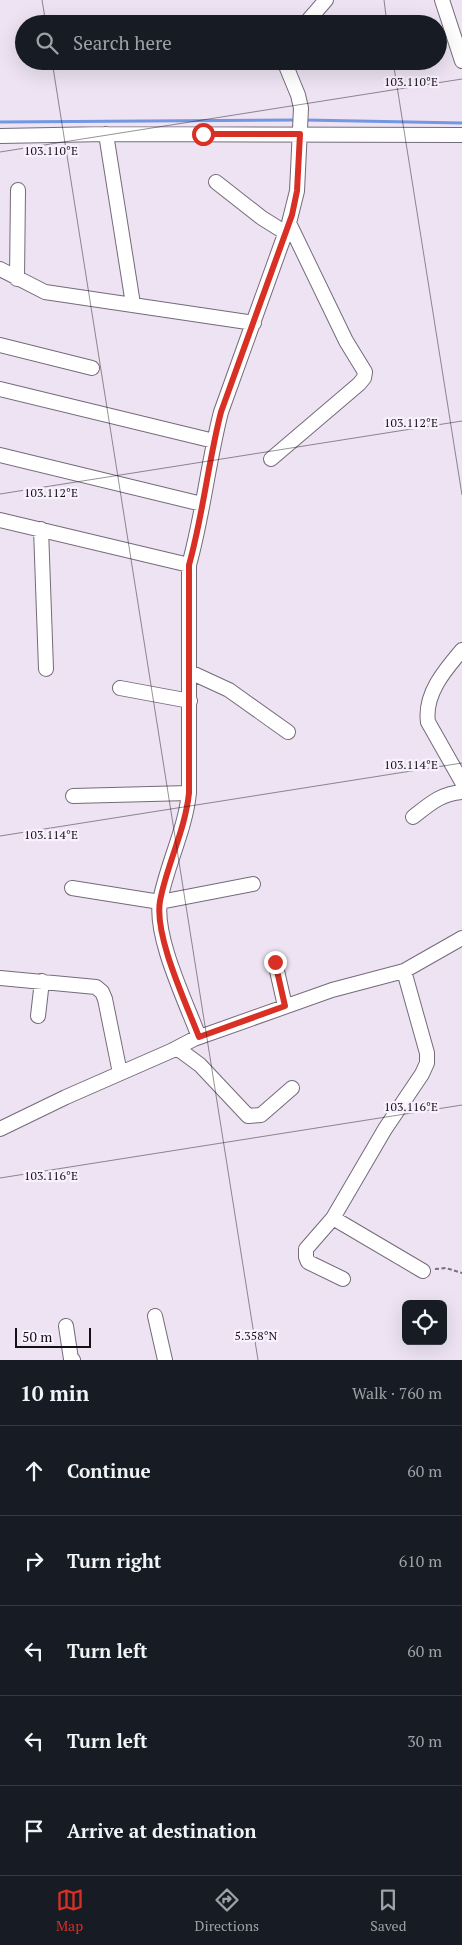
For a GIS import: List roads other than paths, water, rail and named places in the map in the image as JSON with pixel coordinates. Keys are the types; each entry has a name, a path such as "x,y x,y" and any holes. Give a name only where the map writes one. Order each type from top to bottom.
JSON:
{"street":[{"path":"313,15 326,0"},
{"path":"442,0 447,15"},
{"path":"447,15 462,61"},
{"path":"199,1037 164,940 160,902 187,813 189,793 189,565 197,537 214,440 226,395 288,228 297,191 301,108 288,70"},
{"path":"0,136 300,132 462,135"},
{"path":"106,134 132,304"},
{"path":"216,182 262,218 288,228 364,372 364,378 359,384 271,459"},
{"path":"18,190 18,279"},
{"path":"0,268 45,292 254,323"},
{"path":"0,345 92,368"},
{"path":"0,389 214,440"},
{"path":"0,455 202,504"},
{"path":"0,520 189,565"},
{"path":"41,529 46,669"},
{"path":"462,650 440,678 428,703 427,713 428,722 462,782"},
{"path":"190,672 229,690 288,732"},
{"path":"120,688 190,701"},
{"path":"413,817 440,797 449,793 462,792"},
{"path":"73,796 189,793"},
{"path":"72,888 160,902 253,884"},
{"path":"0,1129 199,1037 285,1006 404,971 462,938"},
{"path":"275,962 285,1006"},
{"path":"343,1279 308,1262 306,1249 332,1218 427,1063 427,1053 404,971"},
{"path":"0,978 96,987 102,992 105,999 120,1073"},
{"path":"38,1016 42,981"},
{"path":"177,1048 200,1065 248,1116 261,1115 292,1088"},
{"path":"332,1218 423,1271"},
{"path":"154,1316 165,1360"},
{"path":"66,1326 71,1359 73,1360"}],"waterway":[{"path":"0,122 296,120"},
{"path":"305,120 462,123"}]}
